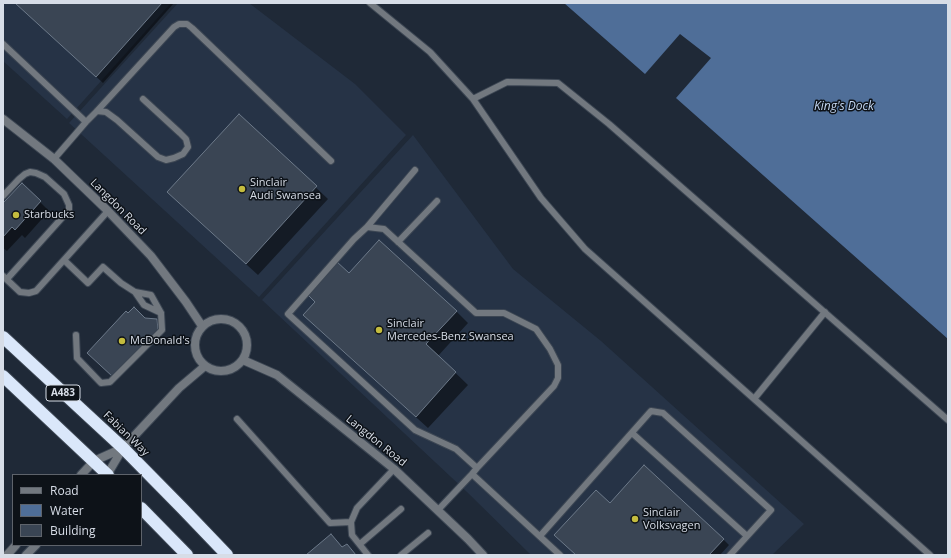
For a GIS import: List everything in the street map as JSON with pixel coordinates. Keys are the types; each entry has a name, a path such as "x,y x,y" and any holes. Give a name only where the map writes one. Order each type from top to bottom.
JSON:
{"highway":[{"name":"Fabian Way","path":"3,337 123,448 227,555"},
{"name":"A483","path":"3,376 106,474"},
{"path":"142,509 188,555"}],"street":[{"name":"Langdon Road","path":"3,119 54,159 108,211 151,256 186,302 202,326"},
{"path":"218,318 226,318 242,327 248,344 247,352 243,360 237,366 229,370 212,370 205,366 195,351 197,333 202,326 209,321 218,318"},
{"name":"Langdon Road","path":"243,360 277,375 394,469 483,555"},
{"path":"108,474 123,448 179,388 205,366"},
{"path":"82,474 94,461 123,448"},
{"path":"7,555 15,546"},
{"path":"26,555 35,546"}],"lane":[{"path":"370,3 430,52 473,99 541,198 585,249 930,555"},
{"path":"54,159 86,122 174,27 179,24 186,24 331,162"},
{"path":"3,44 86,122"},
{"path":"473,99 507,82 558,83 609,124 948,420"},
{"path":"97,111 106,112 117,120 158,157 166,160 183,154 188,147 186,139 143,99"},
{"path":"415,170 367,227 354,239 288,314 415,430 456,449 477,468"},
{"path":"3,196 24,174 30,172 45,177 64,194 69,205 69,210 5,277 20,292 29,293 36,291 108,211"},
{"path":"398,242 437,200"},
{"path":"367,227 384,229 476,313 504,313 536,329 550,349 558,365 558,378 554,386 438,510"},
{"path":"64,260 88,283 103,266 121,283 135,292 151,295 160,313 162,330 110,382 101,383 77,358 76,335"},
{"path":"135,292 144,305 160,313"},
{"path":"754,399 825,312"},
{"path":"540,536 651,412 663,413 771,510 730,555"},
{"path":"237,419 330,523 351,522"},
{"path":"632,433 747,536"},
{"path":"368,555 352,535 351,522 357,508 394,469"},
{"path":"472,474 560,555"},
{"path":"360,544 401,509"},
{"path":"401,555 428,533"}],"shaded area":[{"path":"3,3 171,3 67,119 3,61"},
{"path":"178,3 249,3 355,84 406,135 259,297 69,123"},
{"path":"413,135 513,269 601,341 804,524 772,555 531,555 467,492 262,300"}],"water":[{"name":"King's Dock","path":"564,3 948,3 948,339 676,98 711,58 680,34 645,74"}],"building":[{"path":"15,3 162,3 96,77"},
{"name":"Sinclair Audi Swansea","path":"239,114 317,186 246,264 167,192"},
{"name":"Starbucks","path":"22,183 41,201 15,230 12,227 3,237 3,203"},
{"name":"Sinclair Mercedes-Benz Swansea","path":"379,240 457,311 426,344 456,372 416,417 303,315 315,302 307,294 336,261 349,273"},
{"name":"McDonald's","path":"134,307 145,318 157,319 158,330 113,377 87,353 126,311 128,313"},
{"name":"Sinclair Volksvagen","path":"644,465 724,539 709,555 576,555 554,535 596,490 610,503"},
{"path":"331,534 342,547 347,544 356,555 306,555"}],"place":[{"name":"Sinclair Audi Swansea","path":"242,189"},
{"name":"Starbucks","path":"16,215"},
{"name":"Sinclair Mercedes-Benz Swansea","path":"379,330"},
{"name":"McDonald's","path":"122,341"},
{"name":"Sinclair Volksvagen","path":"635,519"}]}
